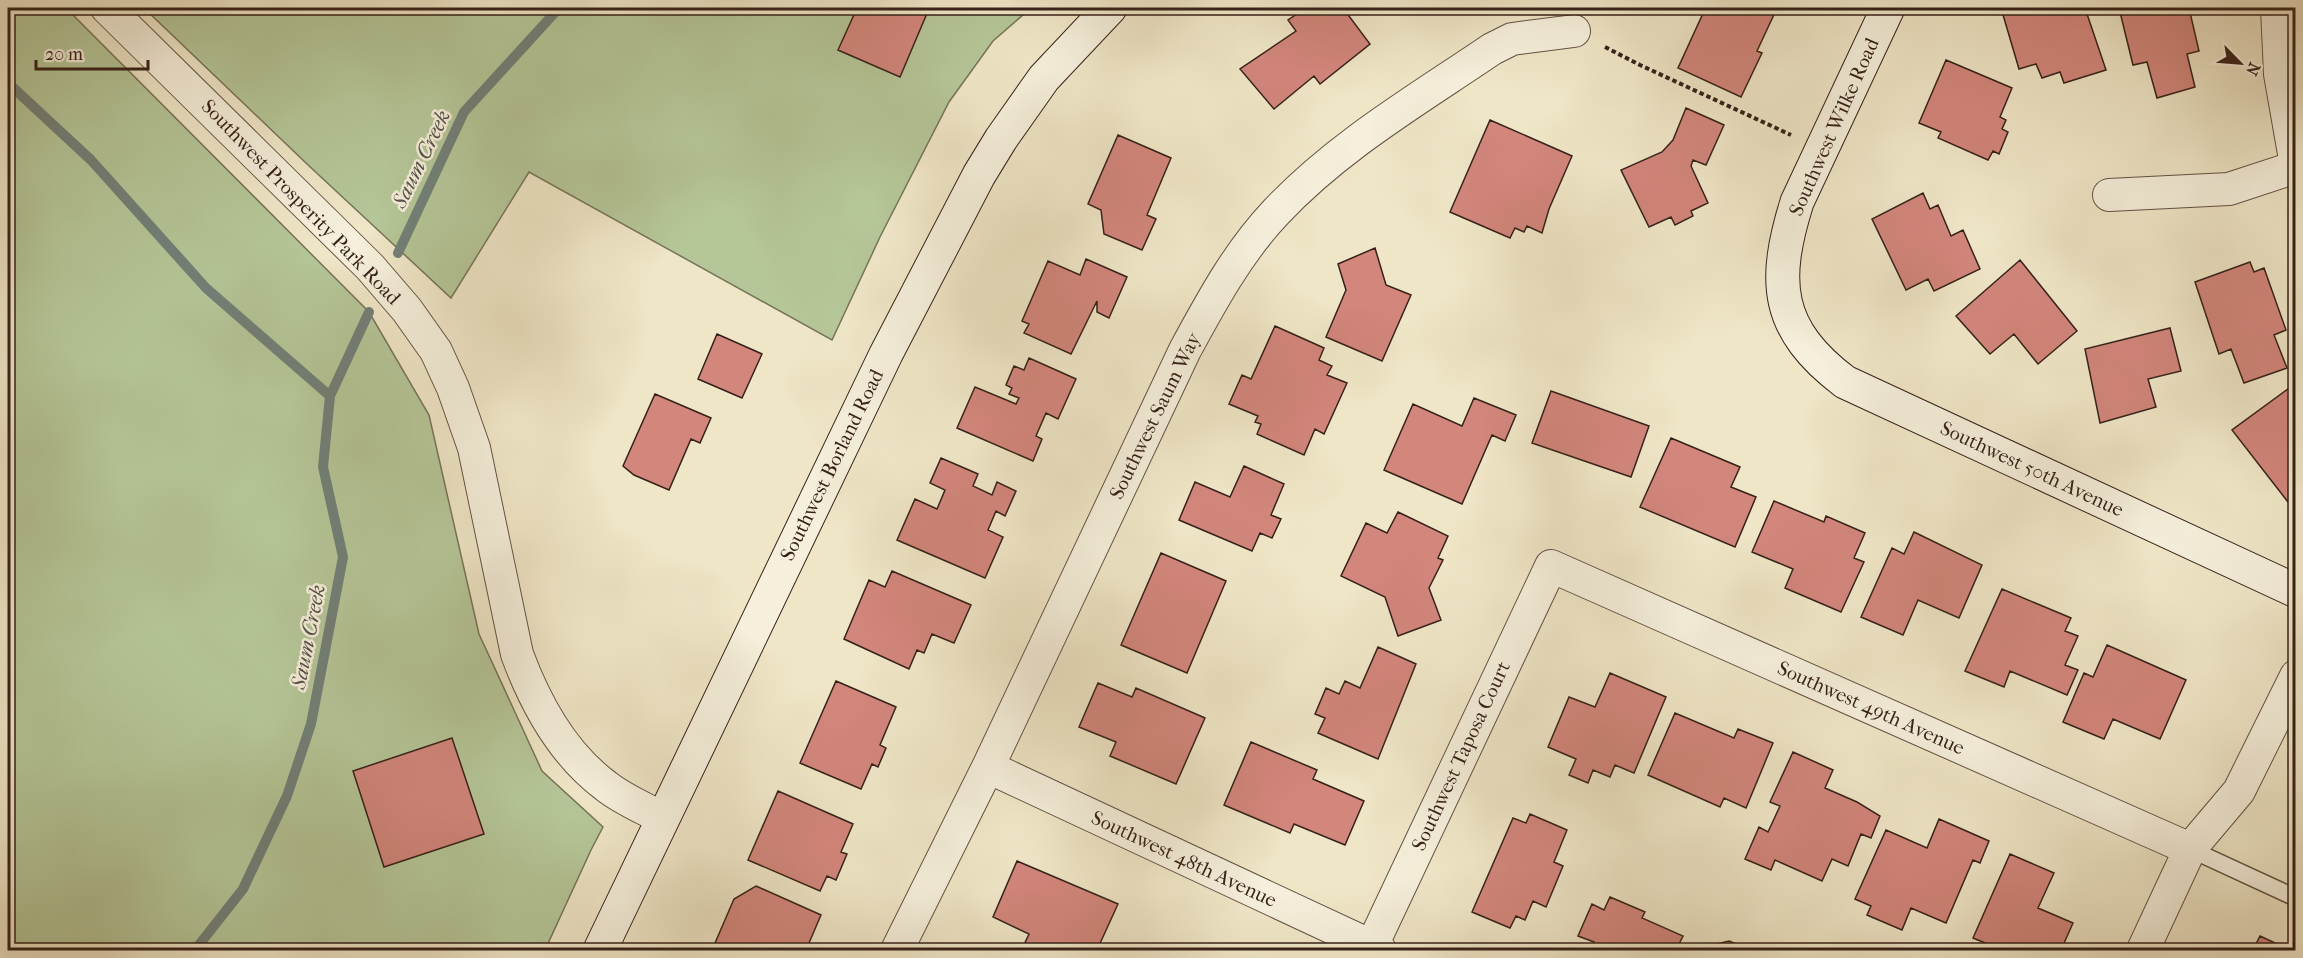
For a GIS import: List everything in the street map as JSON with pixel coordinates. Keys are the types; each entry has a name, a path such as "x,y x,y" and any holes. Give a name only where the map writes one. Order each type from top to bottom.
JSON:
{"main road":[{"name":"Southwest Borland Road","path":"600,951 886,354 979,175 1044,78 1110,8"},
{"name":"Southwest Wilke Road","path":"1790,319 1782,285 1782,260 1786,236 1797,202 1888,8"},
{"name":"Southwest 50th Avenue","path":"1790,319 1805,345 1819,361 1845,382 2295,591"}],"street":[{"name":"Southwest Prosperity Park Road","path":"108,8 370,267 407,310 435,351 453,388 474,448 517,654 528,685 555,729 582,766 607,788 662,818"},
{"path":"2109,195 2229,189 2295,166 2280,74 2277,8"},
{"name":"Southwest Saum Way","path":"897,951 988,767 1185,350 1216,292 1248,246 1275,212 1352,144 1492,49 1512,39 1574,31"},
{"name":"Southwest 49th Avenue","path":"1551,566 2190,849"},
{"name":"Southwest Taposa Court","path":"1374,949 1551,566"},
{"path":"2143,951 2190,849 2239,791 2295,676"},
{"name":"Southwest 48th Avenue","path":"988,767 1374,949"}],"lane":[{"path":"2190,849 2295,898"}],"path":[{"path":"1574,31 1640,65 1821,149"}],"green space":[{"path":"8,8 66,8 369,312 429,415 479,634 542,771 603,827 545,950 8,950"},
{"path":"144,8 1031,8 993,41 949,102 880,237 832,340 529,172 451,298"}],"building":[{"path":"857,8 921,8 928,11 900,77 838,50"},
{"path":"1306,8 1318,8 1321,12 1327,8 1343,8 1370,44 1320,84 1314,76 1274,109 1240,69 1296,31 1288,20"},
{"path":"1701,8 1777,8 1757,51 1762,53 1741,97 1678,68 1705,9"},
{"path":"2001,8 2085,8 2106,70 2064,83 2060,72 2042,78 2036,64 2019,69"},
{"path":"2119,8 2189,8 2199,51 2187,54 2195,87 2157,98 2147,62 2133,65"},
{"path":"1946,60 2012,88 2000,117 2006,120 2002,129 2008,132 1999,154 1993,151 1988,160 1938,138 1941,132 1919,123"},
{"path":"1686,108 1724,125 1706,165 1693,160 1691,166 1708,203 1691,211 1693,216 1675,225 1671,217 1649,227 1621,170 1662,152 1673,140"},
{"path":"1490,120 1572,156 1549,209 1542,233 1527,226 1524,232 1515,228 1510,238 1450,212"},
{"path":"1118,135 1171,158 1147,215 1156,219 1142,250 1104,234 1101,210 1088,204"},
{"path":"1923,193 1930,209 1938,205 1951,236 1963,230 1980,269 1934,291 1928,279 1906,290 1872,219"},
{"path":"1375,248 1386,285 1411,295 1382,361 1326,337 1346,290 1338,264"},
{"path":"1086,259 1127,277 1109,318 1097,312 1097,301 1071,354 1024,333 1029,324 1022,321 1048,261 1080,275"},
{"path":"2020,260 2077,331 2038,364 2014,334 1990,354 1956,316"},
{"path":"2250,262 2254,272 2264,268 2286,330 2274,335 2287,368 2244,383 2231,349 2219,354 2195,282"},
{"path":"1275,326 1324,348 1319,360 1332,366 1327,375 1347,383 1324,434 1315,429 1304,455 1257,434 1261,424 1255,422 1258,416 1229,404 1242,375 1251,379"},
{"path":"2170,328 2181,371 2148,379 2156,407 2100,423 2085,349"},
{"path":"717,334 762,354 742,398 698,379"},
{"path":"1029,358 1076,379 1058,419 1046,413 1036,436 1042,439 1033,461 957,428 975,387 1016,404 1019,398 1009,394 1012,388 1006,385 1014,366 1024,370"},
{"path":"2296,383 2296,511 2295,511 2232,430"},
{"path":"1551,391 1649,426 1631,477 1532,443"},
{"path":"655,394 711,418 700,443 691,439 669,490 634,475 623,466"},
{"path":"1474,398 1516,415 1505,441 1492,435 1462,504 1384,470 1413,404 1462,426"},
{"path":"1671,438 1740,467 1731,487 1756,497 1735,547 1640,507"},
{"path":"941,458 978,474 973,486 992,495 997,482 1016,491 1005,516 996,511 988,530 1003,537 985,578 897,540 915,499 937,509 945,490 930,483"},
{"path":"1244,466 1284,484 1271,515 1281,519 1272,538 1260,533 1252,551 1179,520 1195,482 1230,497"},
{"path":"1774,501 1824,522 1826,516 1865,533 1854,558 1864,562 1841,612 1785,588 1793,569 1752,552"},
{"path":"1398,512 1448,536 1438,558 1443,560 1429,588 1441,620 1398,636 1385,597 1341,576 1366,523 1387,533"},
{"path":"1914,532 1982,565 1959,618 1918,600 1903,635 1861,617 1892,548 1904,554"},
{"path":"1161,553 1226,581 1187,673 1121,645"},
{"path":"892,571 971,605 954,643 932,634 924,653 917,650 909,669 844,639 869,580 885,587"},
{"path":"2002,589 2071,618 2065,631 2078,636 2065,665 2078,670 2067,695 2010,671 2004,687 1965,671"},
{"path":"2107,645 2186,680 2160,739 2113,719 2104,739 2063,722 2084,673 2093,677"},
{"path":"1378,647 1416,664 1378,759 1318,733 1325,718 1315,714 1326,688 1339,694 1345,681 1360,688"},
{"path":"1610,673 1666,697 1634,773 1615,765 1610,777 1593,770 1588,783 1569,775 1576,759 1548,747 1569,697 1595,707"},
{"path":"836,681 896,707 880,745 886,748 878,767 872,764 861,789 800,763"},
{"path":"1098,683 1132,697 1136,688 1205,718 1176,784 1110,756 1116,742 1079,727"},
{"path":"1675,713 1734,738 1738,729 1773,743 1746,808 1724,798 1720,807 1648,775"},
{"path":"452,738 484,834 384,867 353,771"},
{"path":"1251,742 1317,770 1313,779 1364,801 1345,845 1294,824 1290,833 1224,805"},
{"path":"1793,752 1833,770 1825,788 1857,802 1880,816 1871,838 1861,834 1848,866 1832,859 1822,881 1775,860 1771,870 1745,859 1759,827 1768,832 1780,806 1770,802"},
{"path":"778,791 853,824 841,852 847,854 836,880 827,876 820,891 748,860"},
{"path":"1530,814 1567,830 1554,862 1563,866 1546,907 1533,901 1525,920 1516,916 1510,928 1472,912 1513,818 1526,823"},
{"path":"1939,819 1989,841 1980,863 1973,860 1946,923 1911,908 1902,930 1867,915 1871,906 1855,899 1886,830 1927,848"},
{"path":"2010,854 2054,873 2038,908 2073,923 2061,950 2002,950 1973,938"},
{"path":"1017,861 1118,904 1097,950 1025,950 1022,949 1029,934 993,917"},
{"path":"756,886 821,915 806,950 712,950 734,899"},
{"path":"1610,897 1645,912 1642,918 1683,936 1676,950 1590,950 1594,942 1578,936 1592,904 1604,910"},
{"path":"2260,936 2290,950 2253,950"},
{"path":"1729,941 1751,950 1695,950 1696,949"}],"waterway":[{"name":"Saum Creek","path":"398,253 464,112 559,8"},
{"path":"8,83 91,160 206,288 330,396"},
{"name":"Saum Creek","path":"195,950 243,889 287,796 311,724 343,557 323,467 330,396 369,312"}]}
